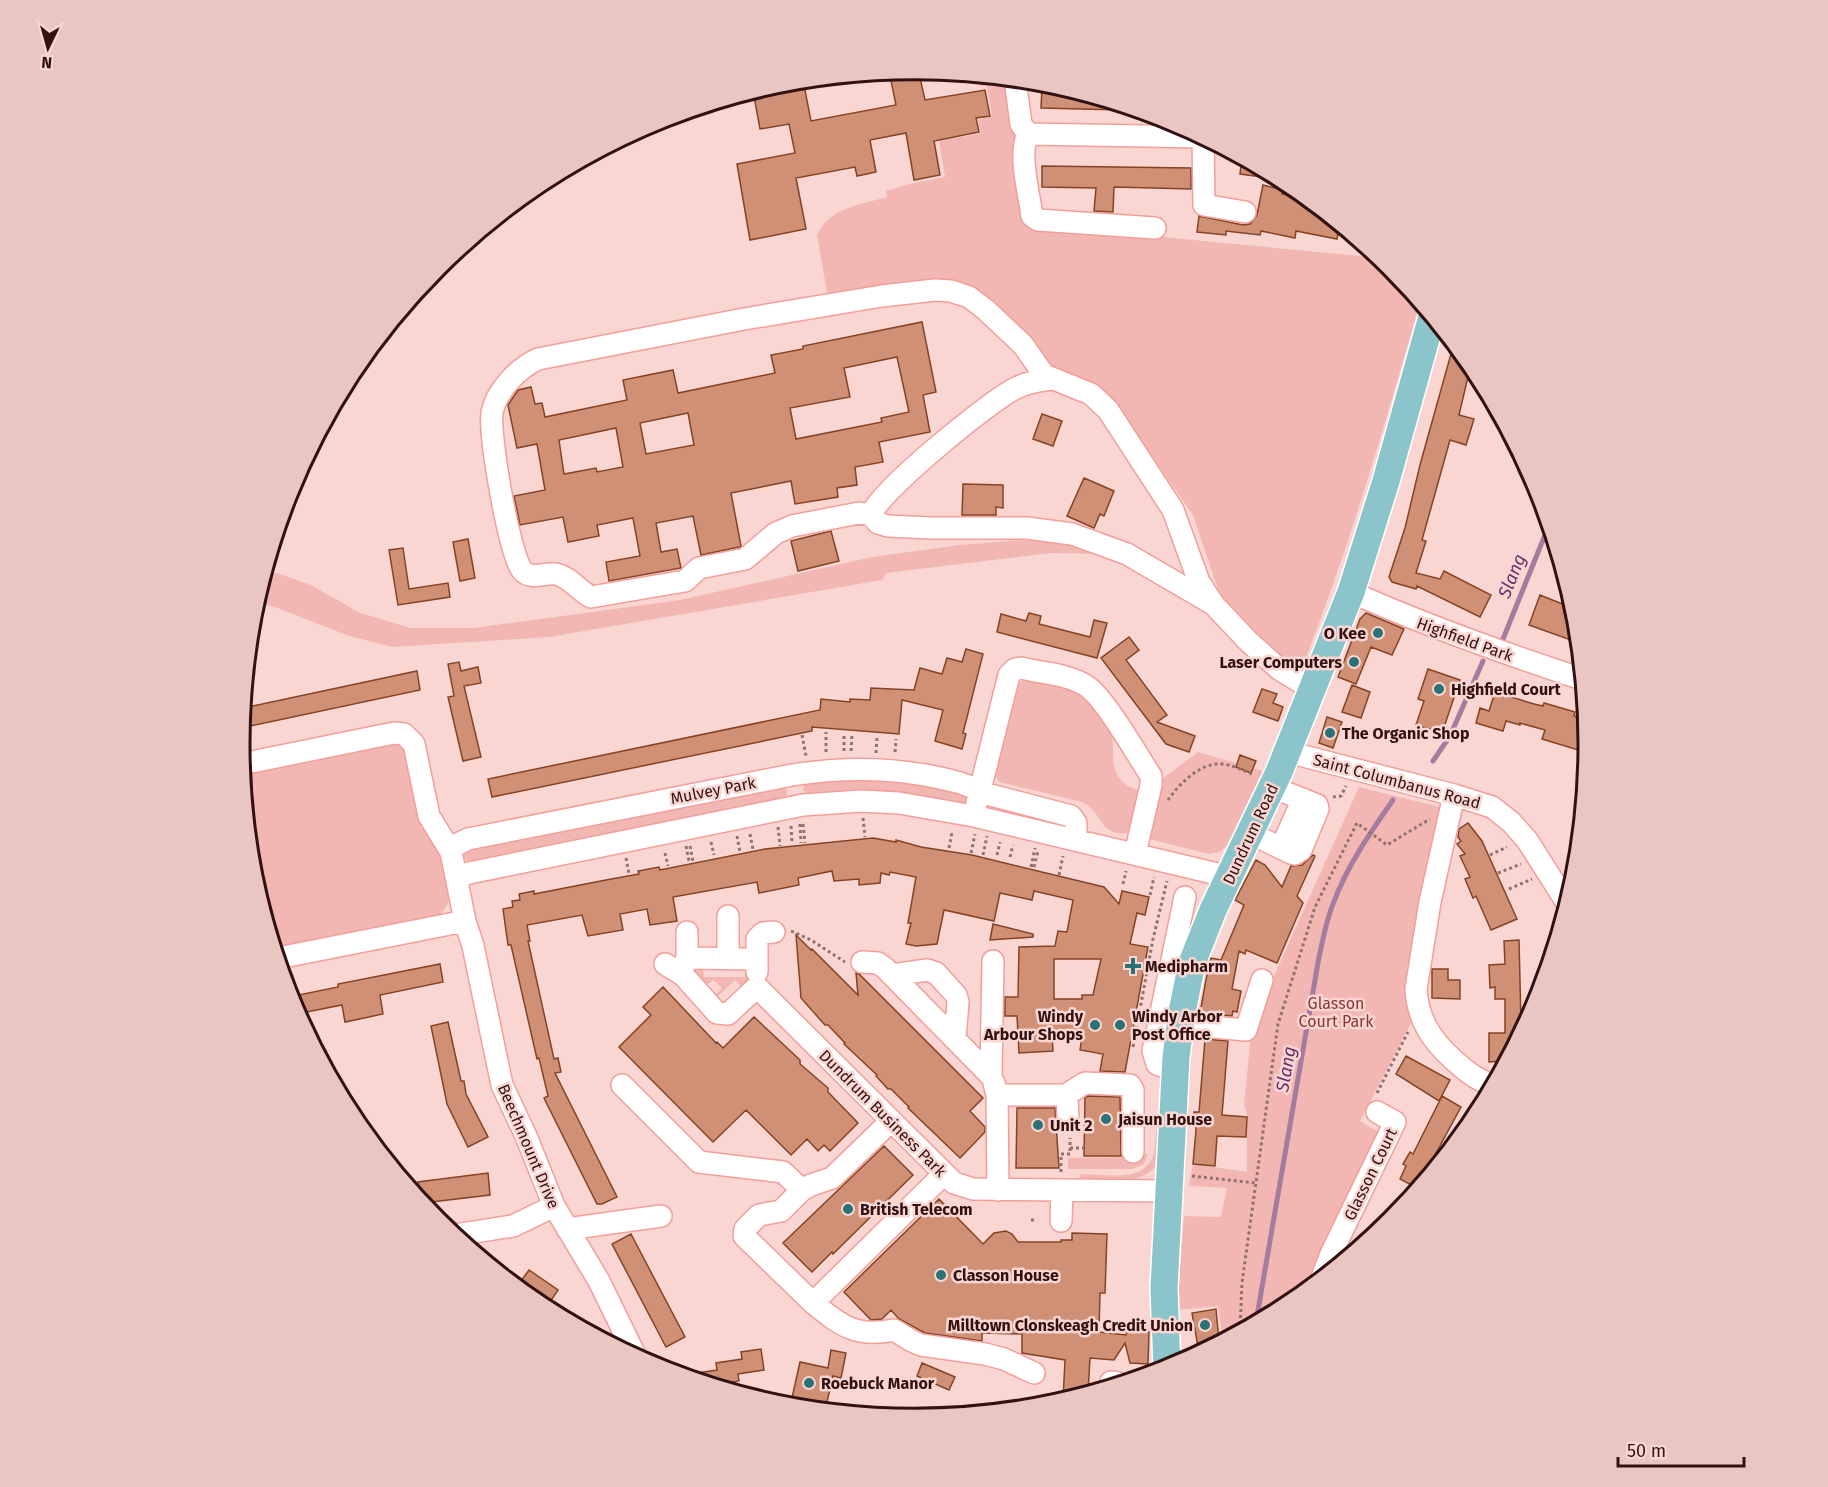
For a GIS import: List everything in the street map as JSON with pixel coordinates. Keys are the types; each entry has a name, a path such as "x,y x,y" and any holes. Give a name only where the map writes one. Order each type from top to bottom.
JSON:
{"main road":[{"name":"Dundrum Road","path":"1167,1358 1164,1298 1169,1191 1175,1071 1180,1024 1190,971 1187,941 1230,877 1250,833 1268,783 1288,752 1313,690 1351,592 1386,481 1430,326"}],"street":[{"path":"1016,87 1021,124 1028,134"},
{"path":"1028,134 1183,137"},
{"path":"1028,134 1024,142 1025,164 1032,216 1038,220 1155,228"},
{"path":"1203,146 1204,205 1245,212"},
{"path":"1214,605 1127,554 1072,534 1027,528 888,526 878,523 871,515 860,513 792,526 776,533 745,560 699,568 685,581 591,597 556,574 530,576 522,571 514,552 493,449 492,414 495,403 508,384 525,365 538,359 744,319 882,296 935,290 951,291 969,297 1023,345 1044,375 1091,394 1108,410 1173,510 1199,582 1214,605 1279,669 1313,690"},
{"path":"871,515 888,492 912,470 998,400 1030,382 1052,379"},
{"name":"Highfield Park","path":"1351,592 1412,620 1574,676"},
{"path":"979,824 979,792 1009,675 1021,668 1079,682 1092,690 1106,706 1150,776 1151,785 1131,859"},
{"path":"250,762 394,733 404,734 416,750 429,816 451,852 465,921 285,957"},
{"name":"Saint Columbanus Road","path":"1288,752 1492,807 1511,822 1527,840 1560,893"},
{"name":"Mulvey Park","path":"451,852 460,842 468,839 800,770 845,769 891,770 946,779 971,786 979,792 1071,816 1076,823 1071,844"},
{"path":"798,817 800,770"},
{"path":"1250,833 1291,853 1298,853 1318,809 1317,805 1268,783"},
{"path":"1454,795 1430,902 1416,990 1419,1012 1424,1025 1440,1049 1485,1083"},
{"name":"Mulvey Park","path":"457,878 469,873 798,817 843,801 880,801 1131,859 1230,877"},
{"path":"1175,1071 1157,1064 1153,1051 1187,941 1185,897"},
{"path":"729,916 729,958"},
{"name":"Beechmount Drive","path":"465,921 473,947 502,1085 526,1136 554,1206 599,1281 629,1343"},
{"path":"687,933 685,967 717,1013 724,1015 758,987 757,939 763,933 774,932"},
{"path":"665,964 685,967 729,958 757,959"},
{"path":"993,961 998,1190"},
{"path":"862,962 878,963 892,975 955,1038 994,1086 1067,1094 1084,1083 1130,1085 1133,1090 1133,1152"},
{"path":"892,975 927,970 936,973 956,995 958,1002 955,1038"},
{"path":"1180,1024 1246,1030 1262,980"},
{"name":"Dundrum Business Park","path":"758,987 944,1174 964,1188 1169,1191"},
{"path":"622,1084 699,1162 783,1172 802,1190"},
{"path":"1067,1094 1068,1120"},
{"name":"Glasson Court","path":"1330,1261 1395,1122 1377,1104"},
{"path":"891,1121 832,1178 802,1190 781,1211 759,1215 745,1229 744,1236 813,1303 844,1326 873,1333 894,1330 921,1345 985,1354 1005,1359 1034,1373"},
{"path":"813,1303 944,1174"},
{"path":"1061,1221 1069,1190"},
{"path":"466,1233 513,1226 554,1206"},
{"path":"567,1229 661,1216"}],"path":[{"path":"826,732 826,753"},
{"path":"800,770 802,735"},
{"path":"844,735 844,753"},
{"path":"851,753 852,735"},
{"path":"1167,802 1173,793 1195,773 1212,764 1230,766 1268,783"},
{"path":"862,809 866,837"},
{"path":"1240,1322 1243,1277 1278,1024 1315,907 1357,823 1387,845 1437,814"},
{"path":"792,842 798,817"},
{"path":"798,817 803,843 798,817"},
{"path":"777,818 780,846"},
{"path":"971,853 979,824"},
{"path":"979,824 983,855"},
{"path":"735,827 740,852"},
{"path":"949,848 953,831"},
{"path":"749,833 753,849"},
{"path":"997,855 1003,834"},
{"path":"1010,857 1015,837"},
{"path":"1033,867 1038,842"},
{"path":"1059,875 1071,844"},
{"path":"1490,855 1509,846"},
{"path":"1123,884 1131,859"},
{"path":"1498,873 1530,860"},
{"path":"1150,895 1156,871"},
{"path":"1509,889 1536,877"},
{"path":"774,932 797,932 847,964 862,962"},
{"path":"1377,1104 1419,1012"},
{"path":"1068,1120 1070,1121 1070,1154 1060,1154 1060,1172 1076,1172 1069,1190"},
{"path":"1070,1148 1084,1148"},
{"path":"1031,1220 1036,1220"}],"green space":[{"path":"980,83 1006,86 1028,224 1365,257 1417,311 1352,529 1304,663 1285,666 1221,598 1193,515 1118,409 1039,358 984,298 828,298 817,235 823,226 830,218 847,208 887,197 886,191 945,177 937,128 951,125 955,138 981,133 978,120 992,116 987,86 981,86"},
{"path":"1022,540 1066,544 1103,554 1051,553 886,573 882,580 549,637 393,647 349,636 265,605 273,573 277,573 311,585 360,613 411,628 474,628 680,600 872,557 960,545"},
{"path":"1025,678 1051,682 1076,693 1097,710 1105,720 1112,734 1114,766 1118,777 1127,785 1141,791 1129,833 1119,833 1106,828 1089,806 1082,802 999,782 996,777 996,767 1017,686"},
{"path":"391,744 403,747 409,752 446,874 447,906 432,919 283,949 263,873 251,772"},
{"path":"1198,752 1263,771 1227,845 1220,852 1209,854 1149,839 1158,786 1162,779"},
{"path":"841,779 890,781 969,795 968,806 863,790 808,794 803,790 804,784"},
{"path":"782,786 787,789 784,799 472,863 465,859 463,853 468,848"},
{"name":"Glasson Court Park","path":"1359,787 1444,808 1409,1006 1412,1021 1360,1121 1380,1133 1322,1267 1283,1296 1222,1332 1218,1306 1177,1310 1184,1216 1221,1217 1227,1188 1189,1186 1193,1164 1247,1172 1247,1114 1244,1105 1251,1035 1274,976"},
{"path":"703,966 704,977 745,977 745,966 749,968 749,982 743,989 735,980 718,996 726,1006 713,998 722,988 713,980 704,988 693,973 695,969"},
{"path":"1161,1082 1163,1088 1160,1160 1154,1169 1145,1175 1125,1180 1080,1178 1081,1174 1112,1176 1133,1174 1142,1170 1149,1163 1154,1154"},
{"path":"1128,1154 1148,1154 1144,1164 1133,1169 1068,1169 1068,1158 1128,1157"}],"building":[{"path":"921,80 925,100 985,90 990,116 976,118 979,132 934,141 940,175 914,180 906,133 870,140 876,172 857,176 855,167 796,178 806,229 750,240 737,164 795,153 789,124 760,129 754,99 805,89 811,121 896,105 891,81"},
{"path":"1042,92 1110,110 1041,108"},
{"path":"1241,165 1260,177 1240,174"},
{"path":"1042,166 1191,168 1191,189 1114,187 1113,212 1094,211 1096,188 1042,187"},
{"path":"1263,185 1280,189 1283,191 1282,194 1289,195 1338,233 1337,239 1296,231 1295,238 1261,231 1260,235 1226,231 1226,235 1197,232 1199,216 1243,225 1250,224 1257,215"},
{"path":"922,322 936,392 923,395 930,432 879,442 883,462 855,467 857,485 837,488 838,497 795,504 791,481 731,493 741,546 739,547 701,555 693,516 656,523 661,552 677,549 681,568 609,581 606,562 640,556 633,518 597,525 599,536 568,542 563,517 520,525 514,496 545,490 537,444 517,448 508,405 518,390 531,387 535,404 542,403 545,417 627,400 623,380 673,370 678,393 775,373 771,355 803,349 803,346","holes":["897,357 909,412 881,418 882,422 796,439 790,408 850,397 844,368","688,413 694,445 646,454 640,423","616,428 623,467 597,472 596,468 564,474 559,440"]},
{"path":"1451,354 1468,378 1459,415 1474,419 1466,445 1450,440 1422,540 1426,541 1416,573 1440,579 1444,571 1491,595 1480,617 1417,586 1416,589 1392,582 1389,577 1405,528"},
{"path":"1042,414 1062,421 1053,446 1033,439"},
{"path":"1084,478 1114,491 1104,516 1100,514 1094,528 1067,516"},
{"path":"963,484 1003,485 1003,508 996,507 996,515 962,515"},
{"path":"831,531 839,561 798,571 791,541"},
{"path":"468,539 475,578 460,581 453,542"},
{"path":"403,548 409,589 448,583 450,597 398,605 389,550"},
{"path":"1540,595 1563,604 1569,639 1529,625"},
{"path":"1029,613 1041,616 1039,624 1090,637 1094,620 1107,623 1097,658 997,632 1001,614 1026,621"},
{"name":"O Kee","path":"1366,613 1404,629 1392,655 1371,647 1356,684 1338,677 1360,619"},
{"path":"1129,637 1139,650 1126,660 1167,715 1157,722 1195,736 1189,752 1166,744 1101,658"},
{"path":"966,649 983,654 963,733 966,734 962,749 935,741 943,710 902,700 899,734 812,727 812,731 492,797 488,779 820,710 821,699 850,702 850,699 870,700 871,688 914,690 920,668 942,674 947,658 962,662"},
{"path":"459,662 461,671 478,667 481,683 464,686 481,757 463,761 448,697 454,696 448,664"},
{"name":"Highfield Court","path":"1428,669 1460,680 1442,733 1416,725 1424,701 1418,699"},
{"path":"417,671 420,690 250,726 251,706"},
{"path":"1352,685 1370,692 1361,718 1342,712"},
{"path":"1262,689 1277,694 1273,703 1283,707 1278,721 1253,712"},
{"path":"1495,692 1534,704 1543,706 1544,703 1575,712 1574,716 1577,717 1578,750 1542,739 1545,730 1520,723 1520,725 1506,721 1503,731 1476,723 1480,708 1489,711"},
{"name":"The Organic Shop","path":"1327,717 1342,722 1333,748 1319,743"},
{"path":"1240,755 1256,761 1251,773 1236,767"},
{"path":"1468,823 1482,841 1517,919 1491,930 1476,896 1473,898 1465,879 1470,877 1460,856 1465,854 1457,844 1461,841 1458,837 1459,829"},
{"path":"873,838 896,842 896,840 921,847 972,855 1104,887 1119,904 1122,891 1149,897 1145,915 1137,913 1130,944 1148,947 1125,1072 1100,1071 1103,1054 1080,1050 1083,1031 1052,1033 1053,1051 1019,1053 1017,1016 1005,1016 1005,997 1018,997 1019,947 1055,946 1058,931 1067,932 1073,900 1034,891 1032,900 1000,893 994,921 944,910 937,944 916,946 906,944 911,923 908,923 916,877 890,872 889,875 881,873 880,883 859,885 859,879 834,881 832,871 798,878 799,885 759,893 757,882 673,897 677,921 650,925 647,909 620,914 623,930 588,936 582,915 527,925 530,941 528,941 554,1059 558,1058 561,1072 555,1073 617,1197 597,1204 544,1098 548,1096 539,1058 537,1059 511,945 508,945 503,909 513,907 512,901 520,900 519,894 534,891 534,894 639,874 638,871 659,867 660,870 765,849","holes":["1054,959 1101,959 1093,995 1082,995 1082,999 1054,999"]},
{"path":"1313,855 1315,856 1297,896 1303,903 1277,963 1246,950 1245,954 1239,951 1232,989 1241,991 1237,1012 1233,1011 1232,1016 1200,1013 1209,963 1211,958 1221,960 1244,905 1235,900 1256,860 1265,865 1282,887 1291,866 1302,865"},
{"path":"993,924 1033,934 1033,937 990,940"},
{"path":"796,935 858,995 856,973 859,974 983,1098 970,1111 985,1127 985,1132 960,1158 891,1089 888,1089 801,998"},
{"path":"1519,940 1521,1012 1497,1062 1489,1062 1489,1033 1505,1033 1505,999 1495,999 1495,987 1490,988 1489,965 1505,964 1504,941"},
{"path":"440,964 443,982 380,995 383,1014 345,1022 342,1005 307,1012 300,995 338,987 338,984"},
{"path":"1432,969 1448,969 1448,980 1460,980 1460,999 1432,998"},
{"path":"663,987 723,1048 754,1017 800,1060 800,1064 828,1088 828,1092 858,1123 830,1151 824,1145 818,1151 807,1139 791,1155 746,1110 713,1142 619,1047 651,1015 643,1007"},
{"path":"448,1022 461,1081 464,1081 466,1094 488,1137 468,1147 447,1104 431,1026"},
{"path":"1205,1039 1228,1041 1222,1115 1247,1117 1246,1137 1217,1136 1215,1166 1193,1164 1196,1130 1194,1112 1199,1112"},
{"path":"1406,1056 1450,1080 1439,1101 1396,1074"},
{"name":"Jaisun House","path":"1088,1096 1120,1097 1121,1156 1084,1156 1085,1098"},
{"path":"1442,1096 1461,1107 1435,1155 1410,1184 1400,1179 1406,1166 1403,1164 1410,1152 1413,1154"},
{"name":"Unit 2","path":"1017,1108 1055,1108 1059,1168 1016,1168"},
{"name":"British Telecom","path":"884,1146 913,1175 812,1272 783,1243"},
{"path":"488,1173 490,1195 434,1202 418,1182"},
{"name":"Classon House","path":"939,1199 983,1244 994,1233 1006,1231 1012,1234 1018,1242 1061,1242 1061,1240 1072,1240 1072,1233 1107,1234 1105,1293 1100,1293 1099,1332 1126,1335 1127,1331 1149,1332 1148,1364 1130,1363 1125,1343 1114,1360 1090,1358 1088,1384 1063,1390 1065,1360 1022,1353 1022,1334 982,1333 982,1341 925,1333 899,1319 891,1310 882,1319 871,1320 844,1292"},
{"path":"631,1234 685,1337 666,1347 612,1244"},
{"path":"529,1270 558,1290 551,1300 522,1279"},
{"name":"Milltown Clonskeagh Credit Union","path":"1216,1309 1218,1334 1198,1344 1192,1313"},
{"path":"761,1349 764,1370 738,1374 739,1381 733,1382 702,1372 717,1370 716,1363 742,1359 741,1352"},
{"path":"831,1350 846,1353 841,1378 833,1376 827,1402 792,1396 800,1362 828,1368"},
{"path":"922,1363 955,1377 949,1390 917,1376"}],"waterway":[{"name":"Slang","path":"1503,639 1545,536"},
{"name":"Slang","path":"1433,761 1450,736 1483,661"},
{"name":"Slang","path":"1258,1312 1319,957 1327,923 1352,863 1393,800"}],"place":[{"name":"O Kee","path":"1378,633"},
{"name":"Laser Computers","path":"1354,662"},
{"name":"Highfield Court","path":"1439,689"},
{"name":"The Organic Shop","path":"1330,733"},
{"name":"Medipharm","path":"1133,966"},
{"name":"Windy Arbour Shops","path":"1095,1025"},
{"name":"Windy Arbor Post Office","path":"1120,1025"},
{"name":"Jaisun House","path":"1106,1119"},
{"name":"Unit 2","path":"1038,1125"},
{"name":"British Telecom","path":"848,1209"},
{"name":"Classon House","path":"941,1275"},
{"name":"Milltown Clonskeagh Credit Union","path":"1205,1325"},
{"name":"Roebuck Manor","path":"809,1383"}]}
